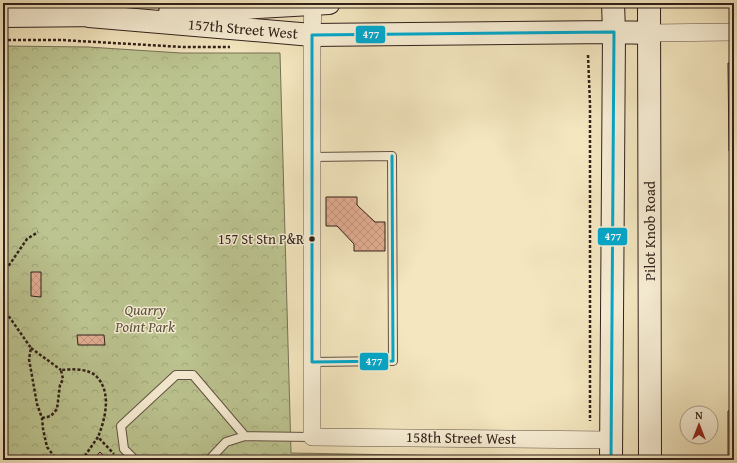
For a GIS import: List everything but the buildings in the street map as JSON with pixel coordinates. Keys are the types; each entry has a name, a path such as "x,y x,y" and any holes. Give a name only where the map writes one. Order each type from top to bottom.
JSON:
{"main road":[{"name":"157th Street West","path":"3,16 329,3"},
{"path":"611,450 613,3"},
{"name":"Pilot Knob Road","path":"649,3 650,460"},
{"name":"157th Street West","path":"76,12 312,35 614,32 650,33"}],"street":[{"path":"312,437 313,3"},
{"name":"157th Street West","path":"650,33 734,32"},
{"name":"158th Street West","path":"312,437 611,450"}],"lane":[{"path":"312,157 392,156 393,347 393,361 312,362"},
{"path":"135,460 124,449 121,426 176,375 193,375 245,436"},
{"path":"209,460 226,442 245,436 312,437"}],"path":[{"path":"3,40 61,40 183,47 235,47"},
{"path":"588,55 590,112 590,421"},
{"path":"3,274 27,239 38,232"},
{"path":"3,308 31,348 61,370 63,379 60,385 57,409 51,416 42,418"},
{"path":"31,348 29,359 37,404 42,418 42,430 47,447 57,460"},
{"path":"61,370 72,369 96,376 101,384 106,404 104,424 98,437 82,460"},
{"path":"98,437 114,454"}],"green space":[{"name":"Quarry Point Park","path":"3,46 88,47 181,53 280,53 291,453 573,458 574,460 3,460"}],"transit line":[{"name":"477","path":"392,156 393,361 312,362 312,35 614,32 611,460"}],"place":[{"name":"157 St Stn P&R","path":"312,239"}]}
